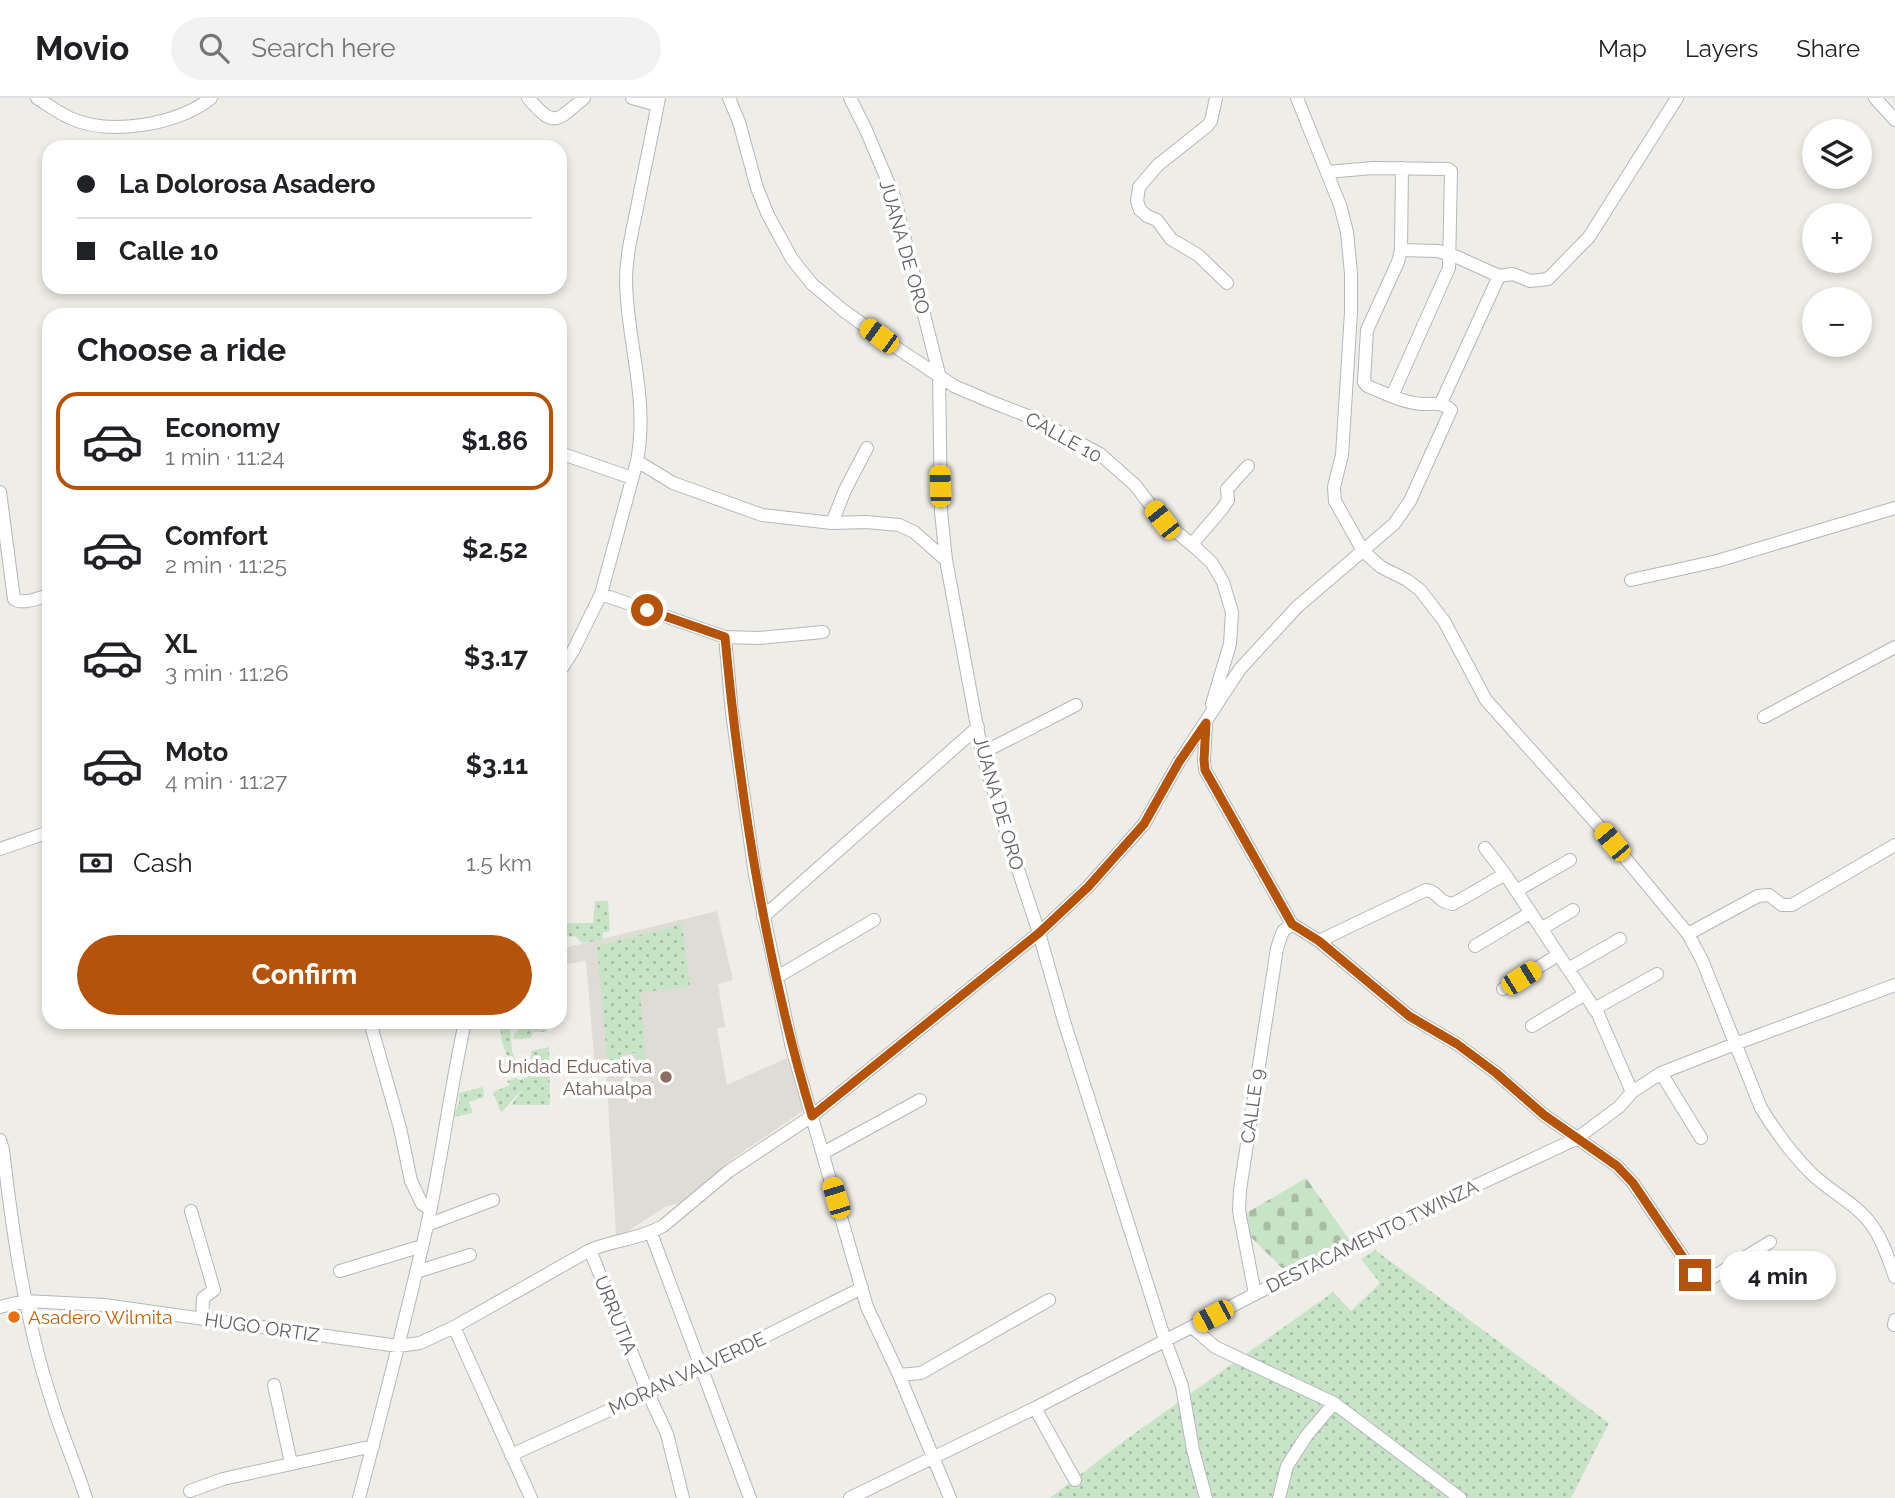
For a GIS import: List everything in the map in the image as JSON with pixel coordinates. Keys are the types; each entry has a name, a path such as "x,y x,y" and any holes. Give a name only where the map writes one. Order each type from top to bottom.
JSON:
{"street":[{"path":"37,98 71,118 104,126 161,122 193,110 211,98"},
{"path":"528,98 542,115 554,118 562,117 583,98"},
{"path":"567,659 601,594 637,461 642,422 626,304 626,277 658,102 632,98"},
{"name":"CALLE 10","path":"729,98 739,122 757,188 773,224 792,259 812,284 844,311 954,386 1033,418 1100,454 1135,485 1162,520 1212,563 1230,599 1232,612 1230,644 1206,723 1205,770 1292,924 1319,941 1409,1016 1457,1044 1576,1139 1617,1166 1626,1174 1695,1275 1710,1279 1770,1242"},
{"name":"JUANA DE ORO","path":"850,98 894,196 939,374 940,499 946,560 982,752 1064,1021 1182,1386 1193,1450 1206,1498"},
{"path":"1216,98 1211,121 1152,172 1139,187 1137,201 1140,210 1157,220 1171,239 1198,255 1227,283"},
{"path":"1297,98 1340,205 1347,232 1351,274 1342,455 1333,494 1335,501 1363,551 1381,567 1420,590 1444,621 1486,700 1597,824 1688,934 1702,960 1760,1108 1811,1173 1865,1217 1873,1227 1895,1277"},
{"path":"1401,250 1438,251 1499,276 1510,274 1530,281 1548,279 1589,237 1677,98"},
{"path":"1875,98 1895,120"},
{"path":"1327,172 1373,168 1451,171 1449,268 1392,396"},
{"path":"750,1498 651,1233 729,1171 812,1116 1039,933 1088,887 1144,824 1179,762 1240,669 1289,616 1394,524 1410,500 1451,410 1441,403 1420,404 1392,396 1367,386 1364,382 1367,330 1401,250 1402,168"},
{"path":"1441,403 1499,276"},
{"path":"832,523 845,490 867,448"},
{"path":"567,455 632,478"},
{"path":"637,461 673,483 762,515 832,523 899,525 914,532 946,560"},
{"path":"1192,544 1223,509 1228,500 1227,489 1248,466"},
{"path":"0,492 3,536 14,599 18,602 42,597"},
{"path":"1632,580 1717,561 1895,508"},
{"path":"601,594 725,637 759,638 823,632"},
{"path":"725,637 732,713 755,875 792,1048 867,1307 950,1498"},
{"path":"1764,718 1895,647"},
{"path":"982,752 1076,705"},
{"path":"763,917 978,727"},
{"path":"0,849 42,834"},
{"path":"1688,934 1758,896 1769,895 1782,905 1792,905 1895,845"},
{"path":"1485,848 1505,873 1585,994 1632,1093"},
{"path":"1516,891 1570,860"},
{"path":"1319,941 1426,890 1435,893 1439,900 1453,904 1505,873"},
{"path":"1541,929 1573,910"},
{"path":"1475,946 1530,913"},
{"path":"777,977 874,920"},
{"name":"CALLE 9","path":"1255,1294 1239,1211 1240,1190 1277,948 1283,931 1292,924"},
{"path":"1568,969 1620,939"},
{"path":"1503,989 1558,954"},
{"path":"1594,1009 1657,974"},
{"name":"DESTACAMENTO TWINZA","path":"850,1498 1035,1408 1255,1294 1447,1199 1576,1139 1661,1073 1895,985"},
{"path":"1532,1027 1585,994"},
{"path":"372,1029 393,1101 411,1181 422,1204 430,1209"},
{"path":"359,1498 427,1225 463,1029"},
{"path":"1661,1073 1700,1138"},
{"path":"823,1153 920,1100"},
{"path":"0,1140 25,1301 52,1402 86,1498"},
{"path":"427,1225 493,1200"},
{"path":"191,1211 214,1290 202,1301 202,1319"},
{"name":"HUGO ORTIZ","path":"0,1307 25,1301 104,1305 398,1346 421,1343 454,1327 601,1245 651,1233"},
{"path":"340,1271 422,1246"},
{"name":"URRUTIA","path":"590,1250 667,1434 684,1498"},
{"path":"416,1272 470,1255"},
{"name":"MORAN VALVERDE","path":"511,1455 702,1368 862,1288"},
{"path":"899,1376 921,1373 1049,1300"},
{"path":"454,1327 531,1498"},
{"path":"1192,1327 1215,1346 1334,1403 1460,1498"},
{"path":"274,1385 291,1463"},
{"path":"1279,1498 1287,1466 1307,1435 1334,1403"},
{"path":"1035,1408 1075,1480"},
{"path":"190,1491 223,1479 373,1446"}],"shaded area":[{"name":"Unidad Educativa Atahualpa","path":"717,911 733,980 718,984 725,1027 717,1028 727,1085 787,1058 803,1111 735,1157 680,1203 665,1207 628,1231 616,1235 606,1068 595,1068 586,961 567,964 567,947"}],"green space":[{"path":"595,901 608,901 610,931 603,933 603,940 582,943 575,936 567,937 567,923 593,923"},
{"path":"682,924 690,986 640,993 646,1060 637,1061 635,1053 623,1054 624,1066 608,1068 597,946"},
{"path":"500,1029 510,1029 512,1052 519,1077 515,1075 502,1043"},
{"path":"517,1029 546,1029 547,1032 533,1032 531,1038 513,1039"},
{"path":"549,1047 550,1105 511,1105 522,1089 501,1113 493,1092 510,1085 507,1081 516,1078 520,1080 535,1074 532,1072 541,1067 538,1060 531,1061 531,1051"},
{"path":"483,1087 484,1097 469,1102 473,1113 453,1117 459,1103 459,1093"},
{"path":"1306,1178 1351,1242 1293,1272 1285,1271 1245,1231 1243,1215"},
{"path":"1375,1250 1609,1423 1571,1498 1050,1498 1124,1441 1333,1292 1351,1311 1380,1283 1361,1259"}],"place":[{"name":"Unidad Educativa Atahualpa","path":"666,1077"},
{"name":"Asadero Wilmita","path":"14,1317"}],"route":[{"path":"647,610 725,637 732,713 755,875 792,1048 812,1116 1039,933 1088,887 1144,824 1169,777 1206,723 1204,760 1209,780 1292,924 1319,941 1409,1016 1457,1044 1496,1073 1544,1115 1617,1166 1633,1183 1695,1275"}]}
